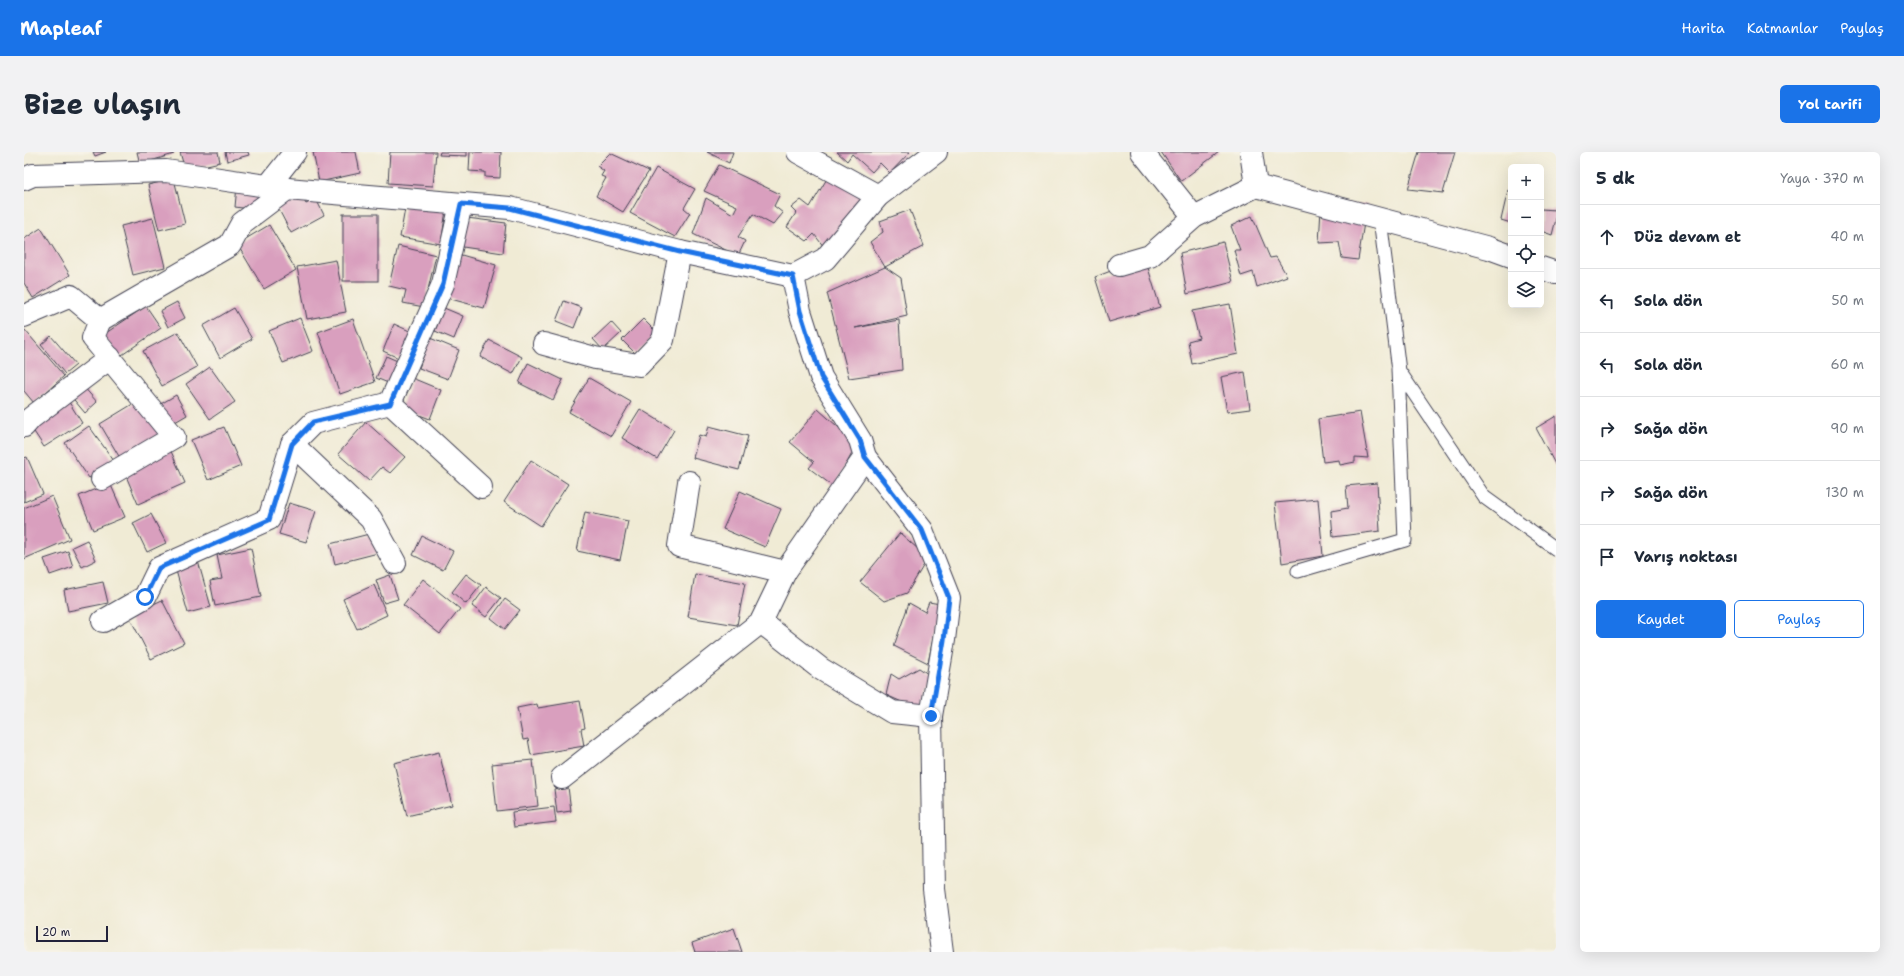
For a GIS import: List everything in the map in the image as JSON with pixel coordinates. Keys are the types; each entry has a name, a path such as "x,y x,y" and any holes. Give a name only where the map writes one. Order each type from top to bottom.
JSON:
{"street":[{"path":"102,479 174,438 93,338 100,320 230,245 242,223 277,187 295,152"},
{"path":"798,152 878,196"},
{"path":"24,179 33,175 166,170 277,187 510,208 680,252 793,276 825,259 878,196 936,152"},
{"path":"1142,152 1194,217"},
{"path":"1251,152 1256,186"},
{"path":"1119,265 1150,256 1194,217 1256,186 1489,248 1508,255"},
{"path":"390,404 443,284 461,204"},
{"path":"544,344 595,358 639,365 663,340 680,252"},
{"path":"1544,269 1556,273"},
{"path":"793,276 800,311 821,377 860,440 865,457 922,530 949,598 944,640 931,716 934,889 942,952"},
{"path":"24,316 71,296 100,320"},
{"path":"24,426 31,418 110,358"},
{"path":"103,621 145,597 159,568 269,520 292,444 313,422 390,404"},
{"path":"390,404 481,487"},
{"path":"292,444 371,519 395,563"},
{"path":"562,778 762,622 785,572 865,457"},
{"path":"689,482 678,546 785,572"},
{"path":"762,622 821,669 892,712 931,716"}],"lane":[{"path":"1380,219 1400,371 1484,497 1556,549"},
{"path":"1298,571 1404,540 1397,349"}],"building":[{"path":"93,152 106,152 95,156"},
{"path":"137,152 173,152 174,154 140,164"},
{"path":"180,152 218,152 220,162 185,170"},
{"path":"225,152 248,152 249,155 227,161"},
{"path":"313,152 356,152 360,173 319,182"},
{"path":"390,152 436,152 433,186 388,183"},
{"path":"440,152 467,152 467,156 439,155"},
{"path":"470,152 501,152 500,178 485,177 485,172 469,171"},
{"path":"707,152 733,152 729,163"},
{"path":"837,152 910,152 890,173 880,163 872,172 852,154 847,161"},
{"path":"1161,152 1219,152 1181,181"},
{"path":"1419,152 1455,152 1443,193 1408,189"},
{"path":"610,153 649,171 623,212 596,196 606,178 601,176 604,171 597,166"},
{"path":"719,165 780,194 774,206 783,213 773,225 753,214 738,237 745,241 738,256 693,234 706,198 733,214 737,206 704,191"},
{"path":"656,168 695,189 684,208 690,213 675,237 630,213"},
{"path":"828,177 871,197 824,247 814,234 807,241 787,227 796,213 791,208 801,200 810,207"},
{"path":"174,179 185,224 159,230 148,185"},
{"path":"237,186 267,190 250,209 235,207"},
{"path":"1508,190 1508,222 1501,220"},
{"path":"300,194 306,204 316,199 324,215 291,233 277,206"},
{"path":"406,203 446,210 441,244 400,237"},
{"path":"1367,204 1358,260 1342,258 1339,242 1319,243 1321,209"},
{"path":"1544,209 1556,210 1556,219 1552,235 1544,232"},
{"path":"910,210 924,246 885,267 870,242 883,232 880,221"},
{"path":"343,214 378,214 378,281 343,281"},
{"path":"1252,216 1270,258 1276,257 1287,276 1257,287 1253,272 1241,276 1234,250 1240,250 1231,226"},
{"path":"153,218 165,267 133,275 121,226"},
{"path":"467,218 506,223 503,253 463,247"},
{"path":"269,225 296,270 264,289 237,244"},
{"path":"41,228 70,275 33,298 24,283 24,239"},
{"path":"1223,242 1233,282 1187,294 1180,253"},
{"path":"398,246 436,255 424,307 403,303 406,290 389,286"},
{"path":"458,254 496,265 484,308 447,298"},
{"path":"1145,258 1160,307 1109,322 1095,277"},
{"path":"336,260 346,312 307,319 297,267"},
{"path":"885,267 901,278 907,316 855,328 899,320 902,370 849,378 827,293"},
{"path":"564,301 582,308 574,328 556,321"},
{"path":"177,302 185,318 168,327 160,311"},
{"path":"1230,304 1238,354 1192,364 1188,341 1199,338 1192,311"},
{"path":"146,306 161,328 119,357 103,335"},
{"path":"234,308 252,339 220,358 203,326"},
{"path":"444,308 463,316 454,339 435,331"},
{"path":"300,318 313,351 283,363 269,331"},
{"path":"353,319 375,382 340,394 318,332"},
{"path":"643,319 657,333 636,354 622,340"},
{"path":"611,322 621,333 603,350 593,339"},
{"path":"394,324 414,333 403,360 383,351"},
{"path":"24,329 64,376 34,403 24,391"},
{"path":"178,332 197,367 162,386 143,351"},
{"path":"51,336 76,365 65,374 41,345"},
{"path":"430,338 459,350 448,379 419,368"},
{"path":"489,340 522,357 513,374 480,357"},
{"path":"386,356 402,363 393,385 376,378"},
{"path":"528,363 563,380 553,400 519,383"},
{"path":"210,367 235,402 210,419 186,384"},
{"path":"1245,372 1250,409 1227,412 1221,377"},
{"path":"412,378 441,390 430,419 401,408"},
{"path":"589,378 631,402 611,436 569,412"},
{"path":"82,385 97,402 85,413 70,395"},
{"path":"176,395 187,415 170,425 159,405"},
{"path":"67,399 82,423 44,447 29,424"},
{"path":"141,399 162,433 120,458 100,424"},
{"path":"640,409 674,430 657,459 622,438"},
{"path":"818,409 857,444 834,487 809,468 814,462 790,442"},
{"path":"1360,412 1368,458 1355,457 1355,462 1340,465 1339,460 1323,462 1318,419"},
{"path":"1556,416 1556,466 1536,428"},
{"path":"366,422 405,457 390,473 382,467 369,481 338,454"},
{"path":"89,426 114,461 89,478 65,443"},
{"path":"709,426 748,436 739,470 693,458 699,435 706,437"},
{"path":"224,427 241,466 208,480 191,440"},
{"path":"170,449 185,483 138,504 123,469"},
{"path":"27,457 43,494 24,502 24,458"},
{"path":"531,460 568,484 541,526 504,502"},
{"path":"110,483 125,517 93,530 79,496"},
{"path":"1377,483 1380,531 1333,537 1331,511 1348,508 1346,486"},
{"path":"740,491 781,509 765,547 723,529"},
{"path":"52,496 70,539 24,559 24,508"},
{"path":"1318,499 1323,556 1282,563 1275,503"},
{"path":"289,503 316,511 306,542 279,534"},
{"path":"585,512 628,521 620,560 577,551"},
{"path":"151,514 166,543 147,552 133,523"},
{"path":"373,533 378,553 335,564 330,544"},
{"path":"900,533 928,558 907,593 884,601 860,582"},
{"path":"422,536 453,551 443,570 413,555"},
{"path":"87,540 96,560 82,567 72,547"},
{"path":"251,548 261,597 215,606 210,581 222,579 217,555"},
{"path":"68,551 73,567 50,575 44,559"},
{"path":"198,561 211,607 188,613 175,567"},
{"path":"466,574 481,585 466,604 452,592"},
{"path":"695,574 745,583 737,625 688,617"},
{"path":"390,575 398,599 384,603 376,580"},
{"path":"423,579 460,609 440,634 403,605"},
{"path":"103,582 108,603 68,611 64,590"},
{"path":"374,585 387,615 357,629 343,599"},
{"path":"486,587 501,598 486,617 472,606"},
{"path":"505,599 520,610 505,629 491,618"},
{"path":"162,600 184,643 151,659 129,616"},
{"path":"929,602 940,604 928,663 894,646 909,603 925,612"},
{"path":"919,668 934,678 920,710 886,695 891,674 899,679"},
{"path":"580,701 585,728 581,729 584,746 531,755 528,739 523,740 517,708 537,704 538,708"},
{"path":"439,752 452,805 407,816 394,763"},
{"path":"533,760 538,806 497,811 492,764"},
{"path":"568,787 571,811 557,813 554,789"},
{"path":"554,807 556,822 514,827 512,812"},
{"path":"734,928 742,952 695,952 692,943"}],"route":[{"path":"145,597 159,568 269,520 292,444 313,422 390,404 443,284 461,204 510,208 680,252 793,276 800,311 821,377 860,440 865,457 922,530 949,598 944,640 931,716"}]}
